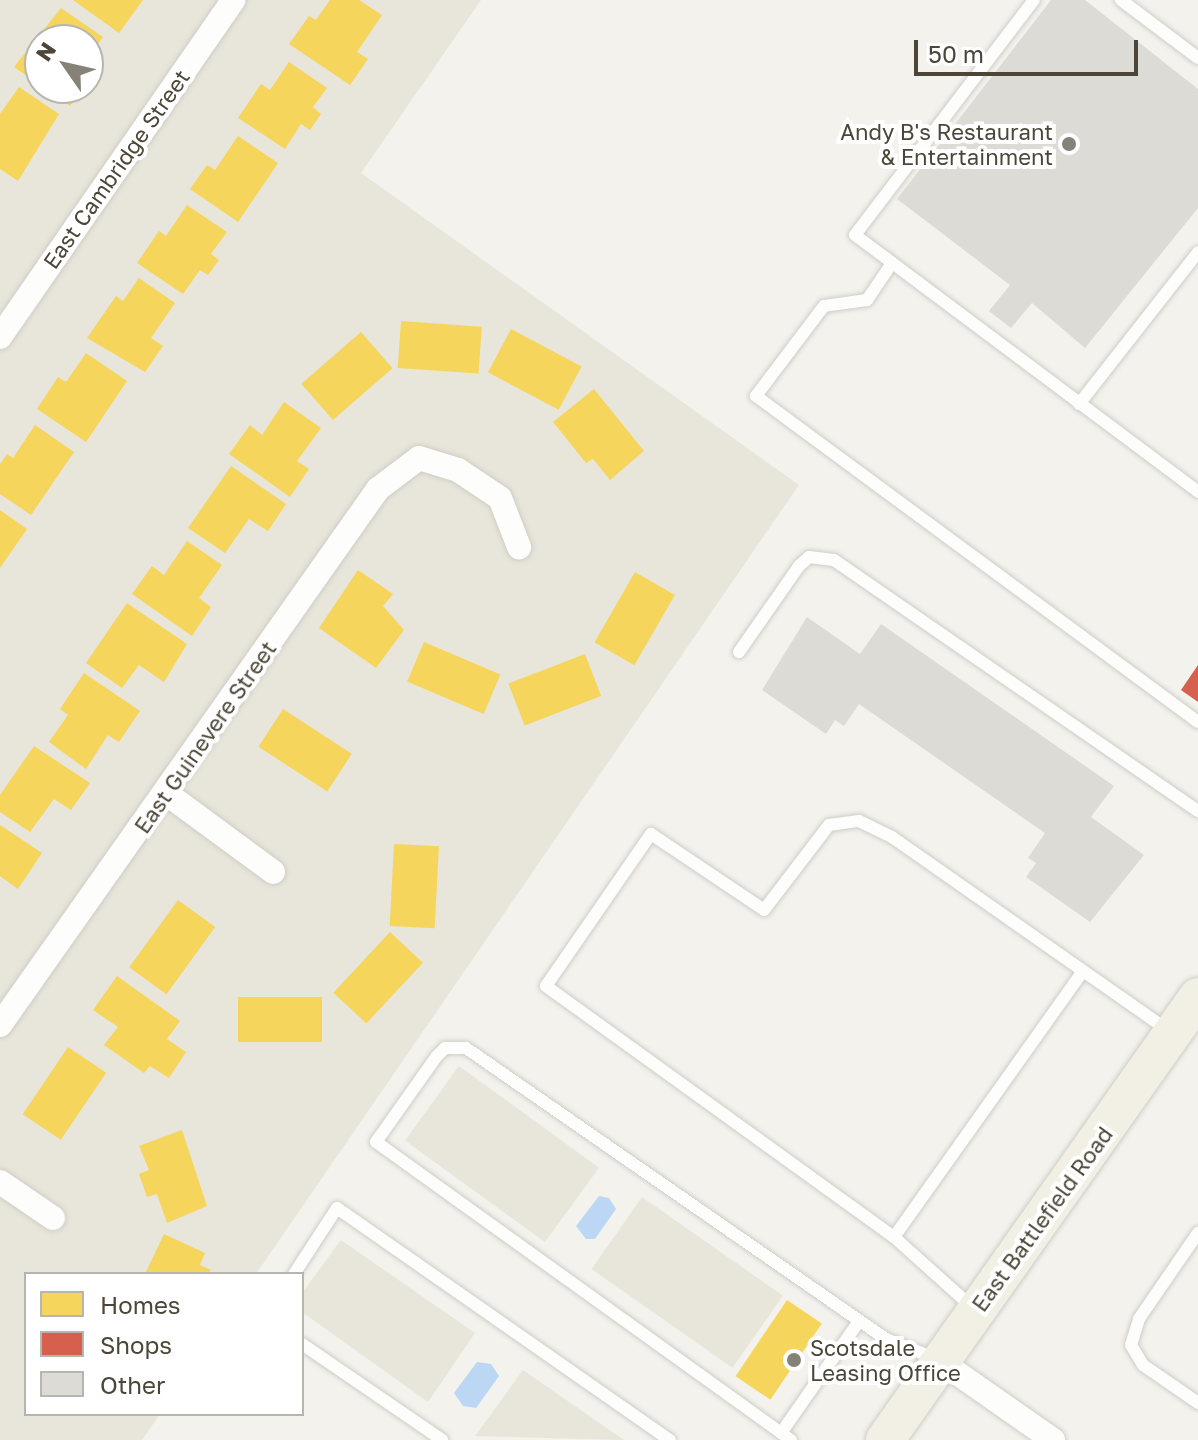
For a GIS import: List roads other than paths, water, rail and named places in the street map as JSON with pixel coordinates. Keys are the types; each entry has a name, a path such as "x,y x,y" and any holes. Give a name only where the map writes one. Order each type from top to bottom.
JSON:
{"main road":[{"name":"East Battlefield Road","path":"885,1440 1198,998"}],"street":[{"name":"East Cambridge Street","path":"0,337 233,0"},
{"name":"East Guinevere Street","path":"0,1025 378,489 419,458 458,470 500,498 519,547"},
{"path":"166,793 273,872"},
{"path":"0,1182 53,1218"},
{"path":"940,1361 1053,1440"}],"lane":[{"path":"1034,0 855,235 1198,492"},
{"path":"1125,1 1196,53"},
{"path":"1079,404 1198,252"},
{"path":"892,263 867,300 824,306 756,396 1198,722"},
{"path":"739,652 799,566 809,557 834,560 1198,811"},
{"path":"976,1311 894,1237 546,986 651,834 764,910 829,825 859,821 892,837 1174,1034"},
{"path":"894,1237 1083,971"},
{"path":"859,1321 786,1436 376,1142 445,1048 466,1048 886,1339 940,1361"},
{"path":"295,1272 337,1208 670,1440"},
{"path":"1198,1233 1139,1319 1131,1345 1143,1365 1198,1403"},
{"path":"304,1345 442,1440"}],"water":[{"path":"599,1196 609,1198 616,1209 595,1239 586,1239 576,1226"},
{"path":"477,1362 491,1364 499,1376 476,1408 463,1406 454,1393"}],"place":[{"name":"Andy B's Restaurant & Entertainment","path":"1069,144"},
{"name":"Scotsdale Leasing Office","path":"794,1360"}]}
